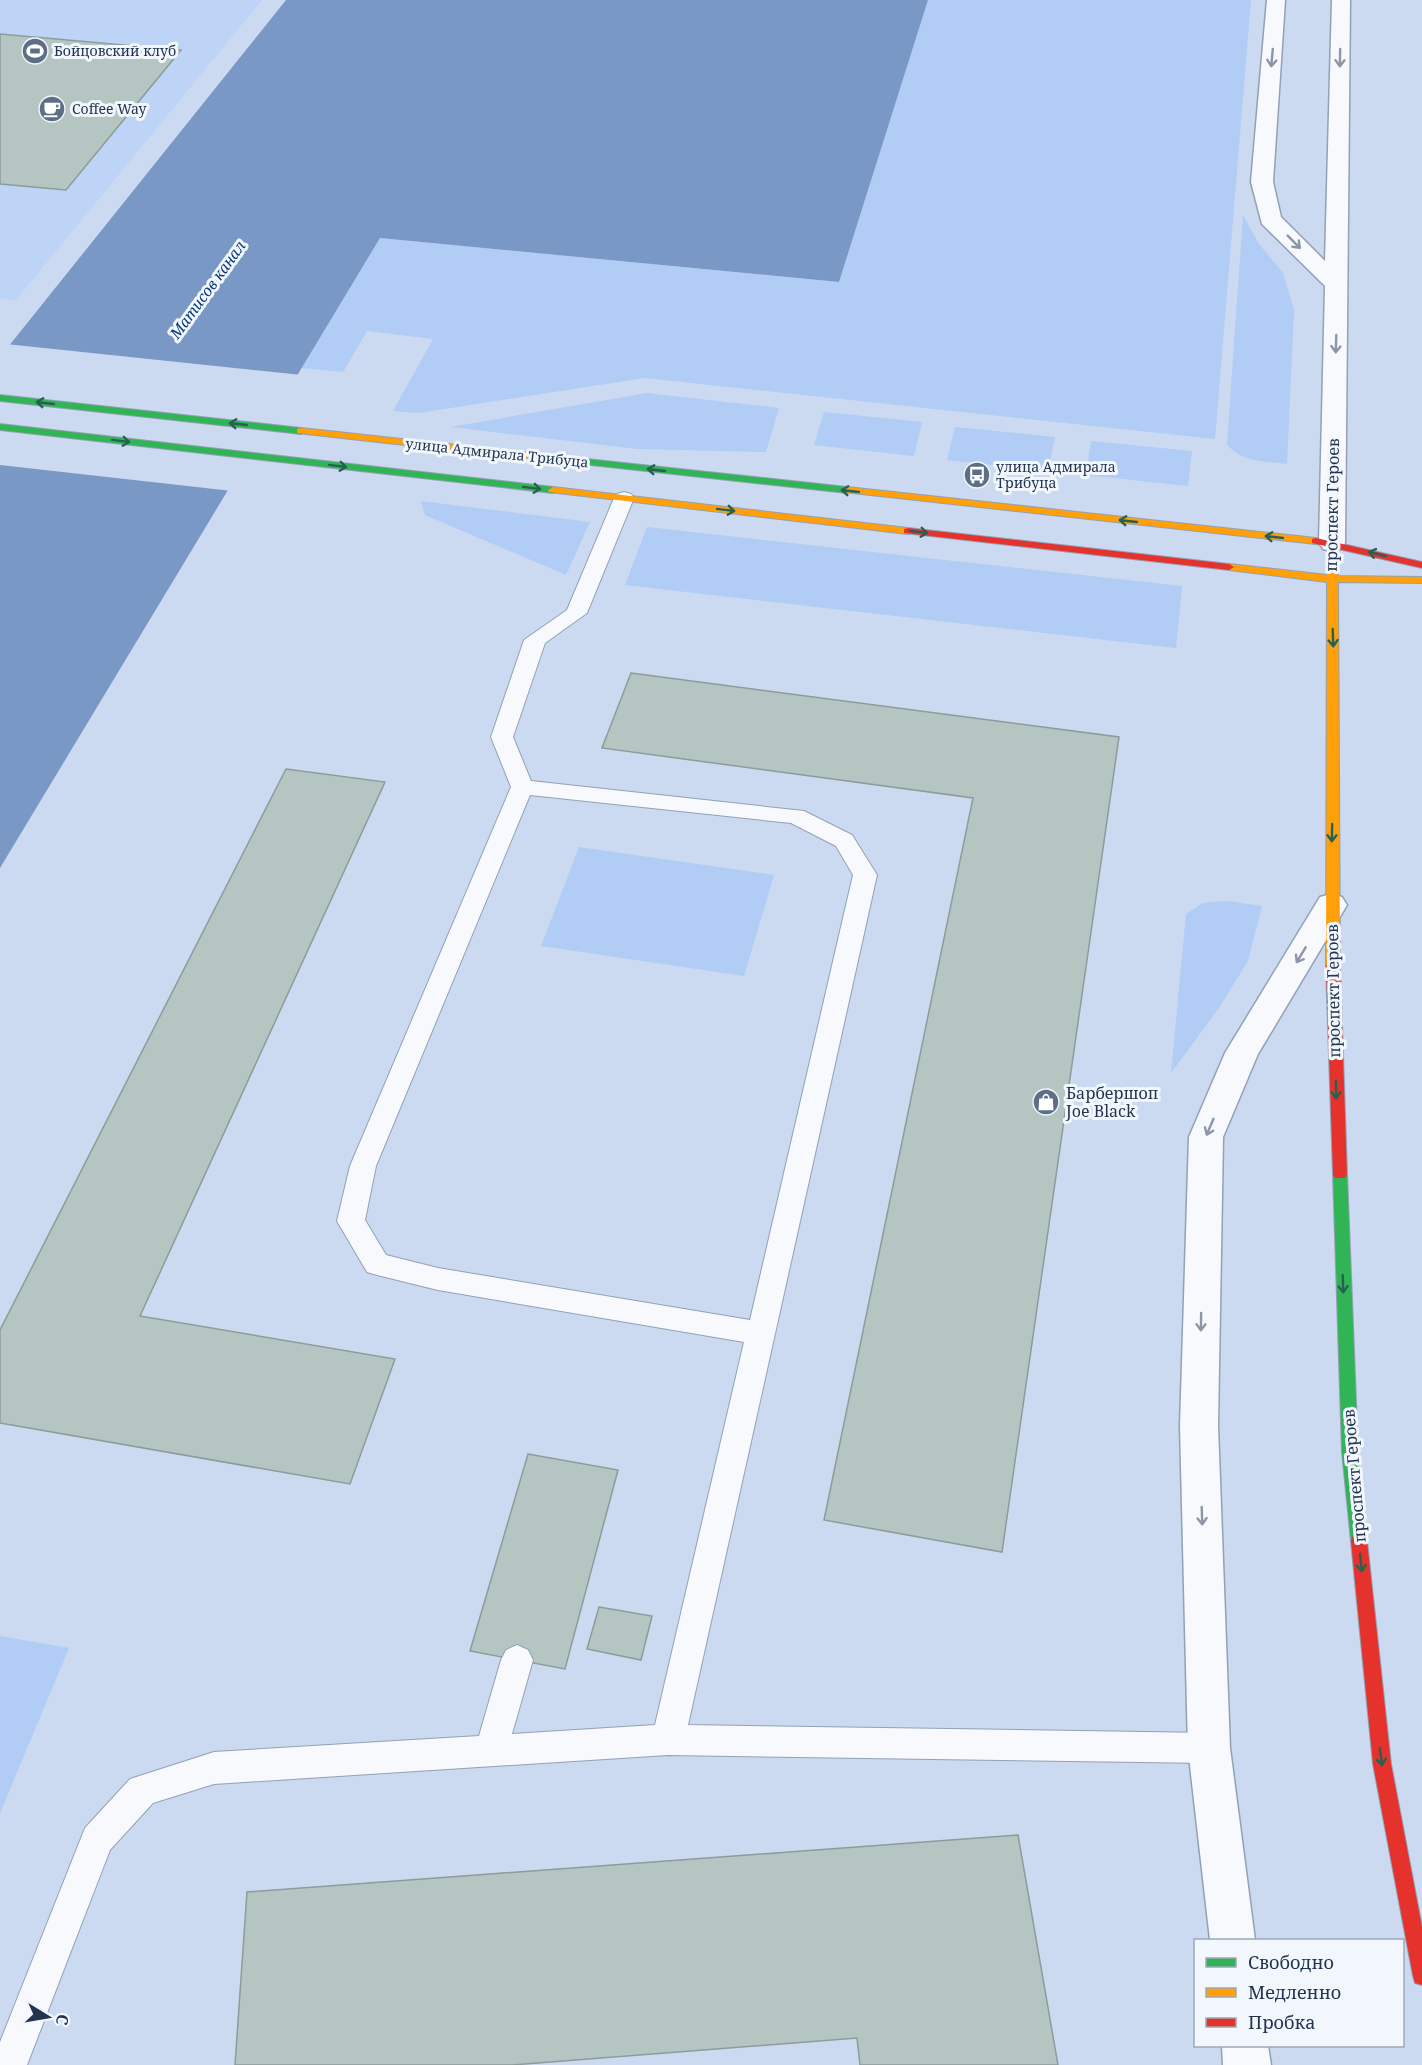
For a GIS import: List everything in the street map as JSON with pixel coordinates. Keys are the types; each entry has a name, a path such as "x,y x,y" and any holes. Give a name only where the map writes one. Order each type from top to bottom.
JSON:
{"street":[{"path":"1276,0 1262,183 1270,219 1338,285"},
{"name":"проспект Героев","path":"1341,0 1338,285 1331,579 1334,662 1331,905 1350,1452 1382,1764 1422,1976"},
{"name":"улица Адмирала Трибуца","path":"0,398 1332,543 1422,565"},
{"name":"улица Адмирала Трибуца","path":"0,427 1331,579 1422,579"},
{"path":"1233,1939 1209,1748 1199,1426 1206,1137 1242,1053 1331,905"},
{"path":"1245,2047 1247,2065"}],"lane":[{"path":"624,498 576,613 535,640 502,737 522,787 363,1166 351,1221 377,1264 438,1280 761,1333"},
{"path":"522,787 796,816 844,841 865,875 668,1740"},
{"path":"490,1751 517,1660"},
{"path":"9,2065 97,1840 142,1790 214,1768 668,1740 1209,1748"}],"shaded area":[{"path":"0,0 262,0 16,300 0,299"},
{"path":"928,0 1251,0 1215,439 644,378 419,413 393,411 433,339 367,331 343,372 301,368 380,238 839,282"},
{"path":"1243,215 1259,244 1283,273 1294,309 1287,464 1247,458 1239,455 1227,444"},
{"path":"647,393 779,408 766,452 638,449 451,427"},
{"path":"824,412 922,422 914,456 814,445"},
{"path":"955,427 1055,437 1048,471 947,460"},
{"path":"1091,441 1192,451 1188,486 1086,475"},
{"path":"421,501 590,522 566,575 425,515"},
{"path":"647,527 1182,586 1176,648 625,585"},
{"path":"579,847 774,875 744,976 541,946"},
{"path":"1227,901 1262,906 1248,961 1219,1008 1171,1073 1186,914 1203,903"},
{"path":"0,1636 69,1648 0,1813"}],"water":[{"name":"Матисов канал","path":"286,0 928,0 839,282 380,238 0,868 0,357"}],"pier":[{"path":"6,344 302,375 232,491 0,465 0,351"}],"building":[{"path":"0,34 181,50 66,190 0,184"},
{"path":"631,673 1119,737 1002,1552 824,1520 973,798 602,748"},
{"path":"286,769 385,782 140,1316 395,1359 350,1484 0,1423 0,1330"},
{"path":"528,1454 618,1470 565,1669 470,1651"},
{"path":"599,1607 652,1616 641,1660 587,1649"},
{"path":"1018,1835 1058,2065 860,2065 857,2038 512,2065 235,2065 247,1892"}],"traffic: fast":[{"path":"0,398 301,431"},
{"path":"0,427 553,490"},
{"path":"540,457 847,490"},
{"path":"1340,1174 1350,1452 1359,1541"}],"traffic: slow":[{"path":"301,431 540,457"},
{"path":"553,490 908,531"},
{"path":"847,490 1316,541"},
{"path":"1332,543 1333,966"},
{"path":"1229,567 1331,579 1422,580"}],"traffic: jam":[{"path":"908,531 1229,567"},
{"path":"1316,541 1422,565"},
{"path":"1333,966 1340,1174"},
{"path":"1359,1541 1382,1764 1422,1976"}],"place":[{"name":"Бойцовский клуб","path":"35,51"},
{"name":"Coffee Way","path":"52,109"},
{"name":"улица Адмирала Трибуца","path":"977,475"},
{"name":"Барбершоп Joe Black","path":"1046,1102"}]}
